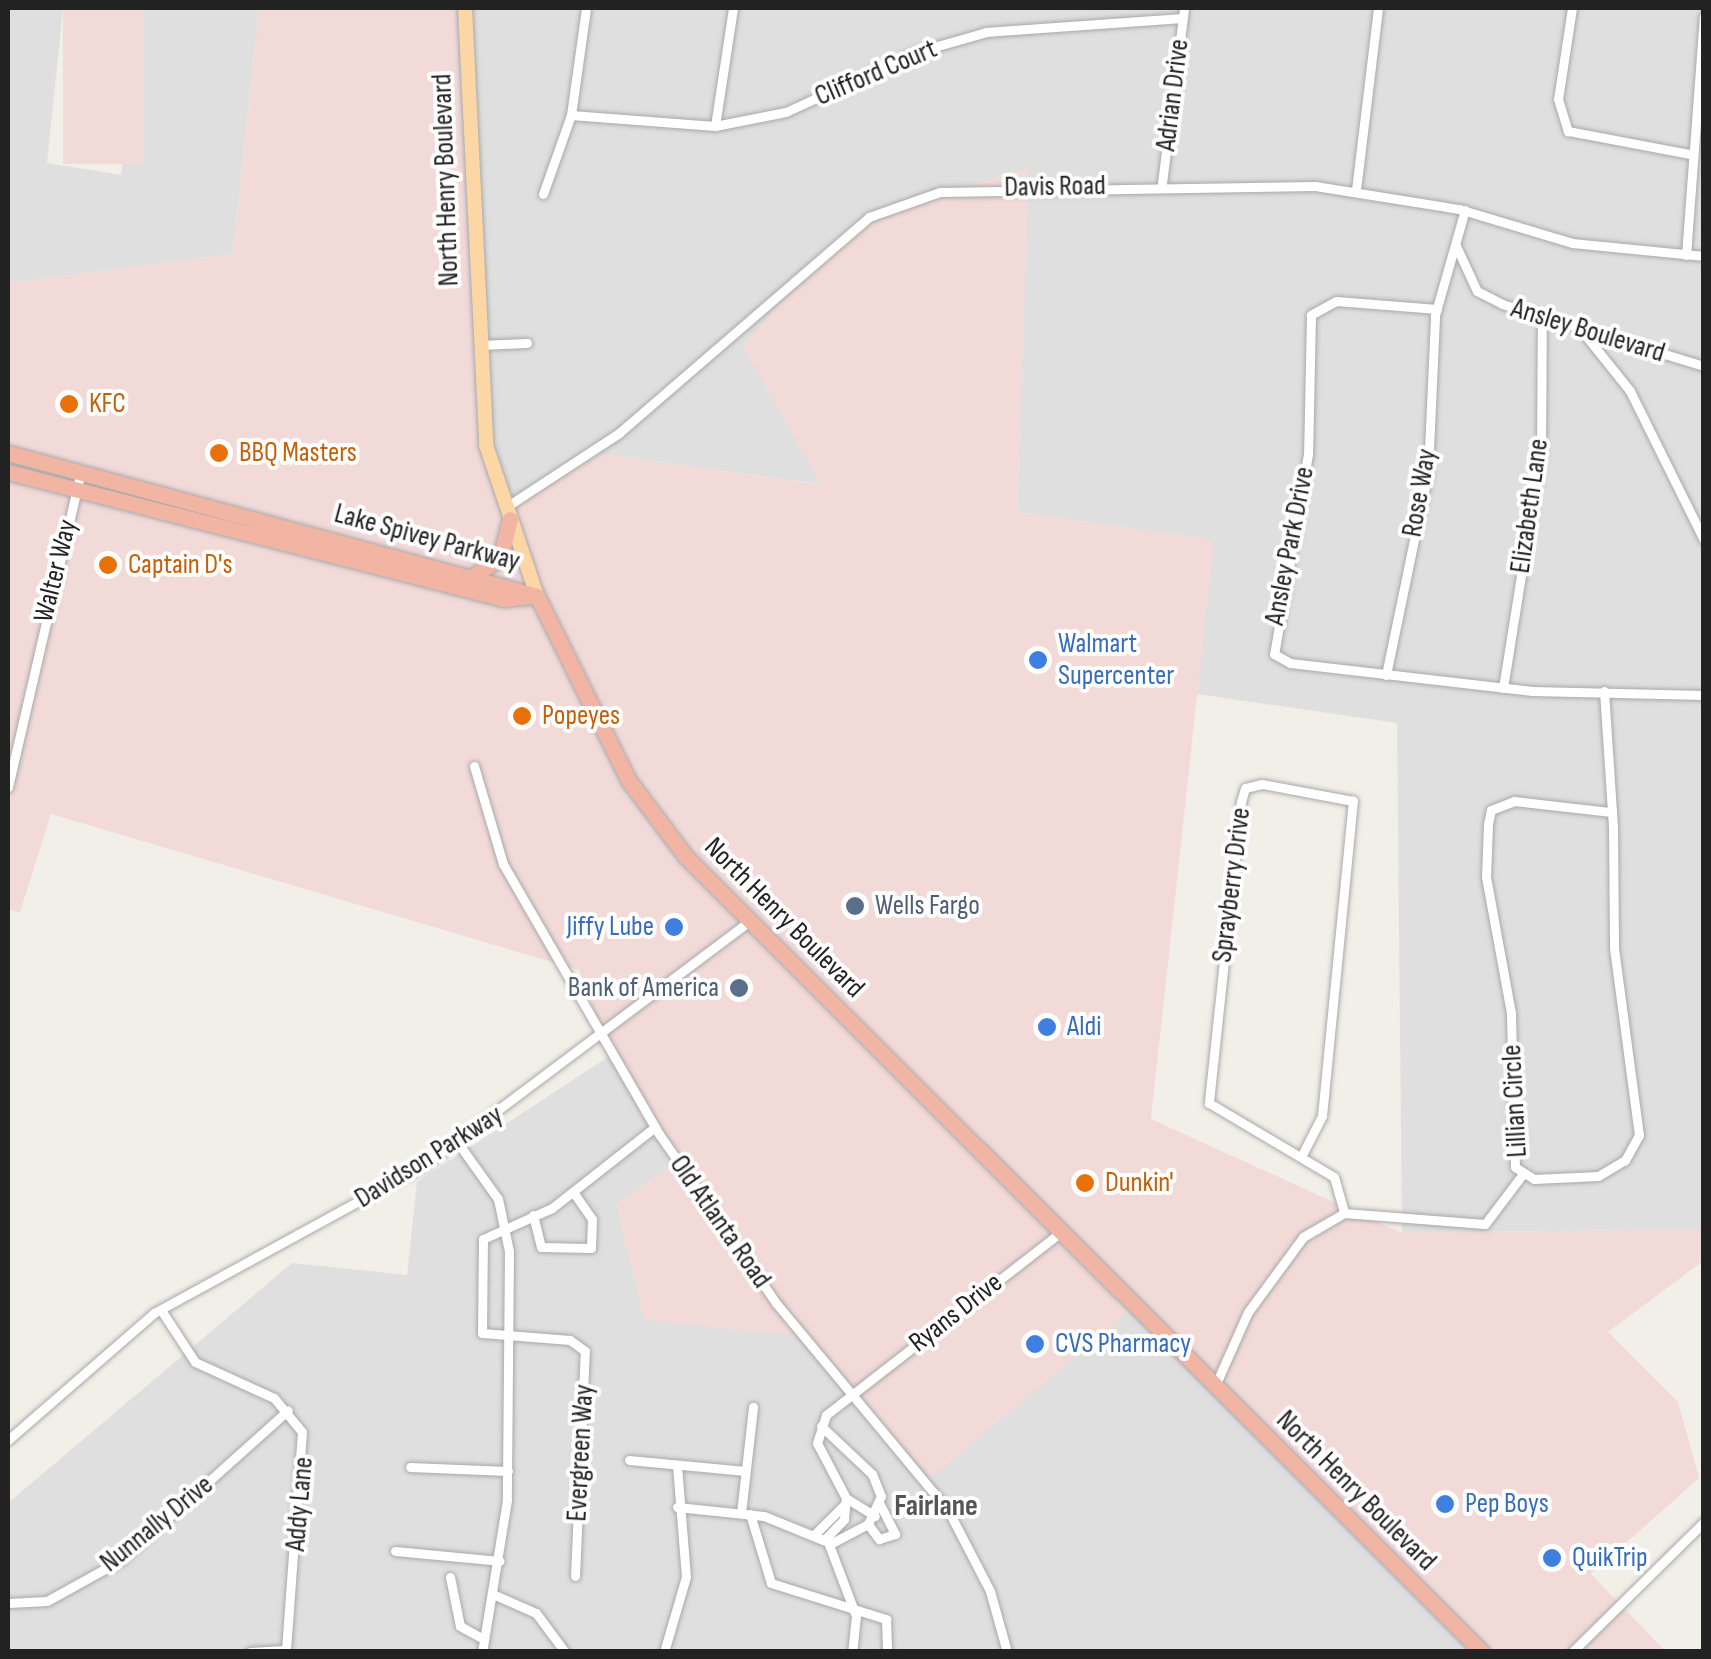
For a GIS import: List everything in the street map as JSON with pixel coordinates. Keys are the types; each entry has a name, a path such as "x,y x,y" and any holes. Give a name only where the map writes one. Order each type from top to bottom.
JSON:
{"highway":[{"name":"Lake Spivey Parkway","path":"8,453 476,574 538,596"},
{"name":"Lake Spivey Parkway","path":"8,472 504,600 538,596"},
{"path":"476,574 500,558 508,513"},
{"name":"North Henry Boulevard","path":"538,596 629,781 750,922 1482,1650"}],"main road":[{"name":"North Henry Boulevard","path":"465,8 476,345 486,444 538,596"}],"street":[{"path":"543,194 571,115 586,8"},
{"path":"715,126 733,8"},
{"path":"1356,190 1378,8"},
{"path":"1572,8 1558,100 1568,131 1690,154"},
{"name":"Clifford Court","path":"571,115 715,126 786,112 913,53 986,32 1183,13"},
{"name":"Adrian Drive","path":"1162,183 1183,13"},
{"path":"1686,255 1690,154 1704,17"},
{"name":"Davis Road","path":"508,513 619,433 868,216 940,192 1162,183 1356,190 1464,210 1572,243 1704,256"},
{"path":"1437,308 1464,210"},
{"name":"Ansley Boulevard","path":"1454,243 1477,292 1542,322 1704,366"},
{"name":"Ansley Park Drive","path":"1437,308 1322,302 1309,326 1308,454 1271,643 1290,664 1503,688 1704,694"},
{"name":"Rose Way","path":"1386,675 1429,471 1437,308"},
{"name":"Elizabeth Lane","path":"1503,688 1541,450 1542,322"},
{"path":"1582,332 1630,391 1704,540"},
{"path":"476,345 526,343"},
{"name":"Walter Way","path":"8,787 81,472"},
{"name":"Lillian Circle","path":"1604,692 1611,812 1614,948 1638,1135 1625,1160 1598,1176 1522,1175 1488,824 1491,810 1514,801 1611,812"},
{"name":"Old Atlanta Road","path":"474,766 502,864 655,1127 850,1394 972,1550 1007,1652"},
{"name":"Sprayberry Drive","path":"1303,1152 1322,1116 1353,801 1262,784 1245,788 1241,802 1209,1103 1303,1152 1334,1176 1344,1213"},
{"name":"Davidson Parkway","path":"8,1440 160,1310 458,1142 602,1038 750,922"},
{"path":"510,1339 481,1331 482,1240 505,1224 533,1216 574,1192 655,1127"},
{"path":"458,1142 505,1224 510,1339 508,1471 500,1561 482,1652"},
{"path":"1214,1387 1292,1245 1344,1213 1486,1224 1522,1175"},
{"path":"533,1216 541,1247 586,1250 594,1226 574,1192"},
{"name":"Ryans Drive","path":"822,1426 850,1394 1062,1231"},
{"path":"160,1310 196,1362 288,1410"},
{"name":"Evergreen Way","path":"510,1339 570,1340 585,1352 575,1576"},
{"path":"753,1407 745,1471 746,1513 774,1586 888,1621 887,1652"},
{"name":"Nunnally Drive","path":"8,1602 49,1600 126,1556 288,1410"},
{"name":"Addy Lane","path":"286,1651 306,1462 288,1410"},
{"path":"822,1426 872,1474 880,1504 895,1534 879,1538 872,1520 846,1501 818,1443 822,1426"},
{"path":"629,1460 745,1471"},
{"path":"664,1652 686,1577 677,1506 677,1464"},
{"path":"410,1467 508,1471"},
{"path":"823,1540 846,1501"},
{"path":"677,1506 746,1513 823,1540 872,1520 880,1504"},
{"path":"1572,1652 1704,1522"},
{"path":"823,1540 855,1610 852,1652"},
{"path":"396,1551 500,1561"},
{"path":"450,1577 460,1626 482,1638"},
{"path":"495,1595 536,1613 565,1652"},
{"path":"250,1652 286,1651"}],"shaded area":[{"path":"8,8 63,8 47,163 121,175 143,8 259,8 233,254 8,283"},
{"path":"63,8 143,8 143,164 63,164"},
{"path":"259,8 470,8 479,417 506,509 601,454 821,485 743,346 820,255 894,206 1029,168 1017,512 1214,540 1151,1119 1402,1233 1703,1229 1703,1261 1608,1332 1678,1402 1699,1478 1591,1574 1665,1651 1469,1651 1130,1311 931,1478 804,1337 644,1320 616,1205 675,1164 611,1055 579,970 51,814 20,912 8,910 8,283 233,254"},
{"path":"470,8 1703,8 1703,1229 1402,1233 1397,723 1197,694 1213,540 1017,512 1028,169 823,485 601,454 505,509 479,417"},
{"path":"611,1055 675,1164 616,1205 1129,1310 1469,1651 8,1651 8,1503 292,1263 407,1275 417,1182"}],"place":[{"name":"KFC","path":"69,404"},
{"name":"BBQ Masters","path":"219,453"},
{"name":"Captain D's","path":"108,565"},
{"name":"Walmart Supercenter","path":"1038,660"},
{"name":"Popeyes","path":"522,716"},
{"name":"Wells Fargo","path":"855,906"},
{"name":"Jiffy Lube","path":"674,927"},
{"name":"Bank of America","path":"739,988"},
{"name":"Aldi","path":"1047,1027"},
{"name":"Dunkin'","path":"1085,1183"},
{"name":"CVS Pharmacy","path":"1035,1344"},
{"name":"Pep Boys","path":"1445,1504"},
{"name":"QuikTrip","path":"1552,1558"}],"district":[{"name":"Fairlane","path":"936,1506"}]}
